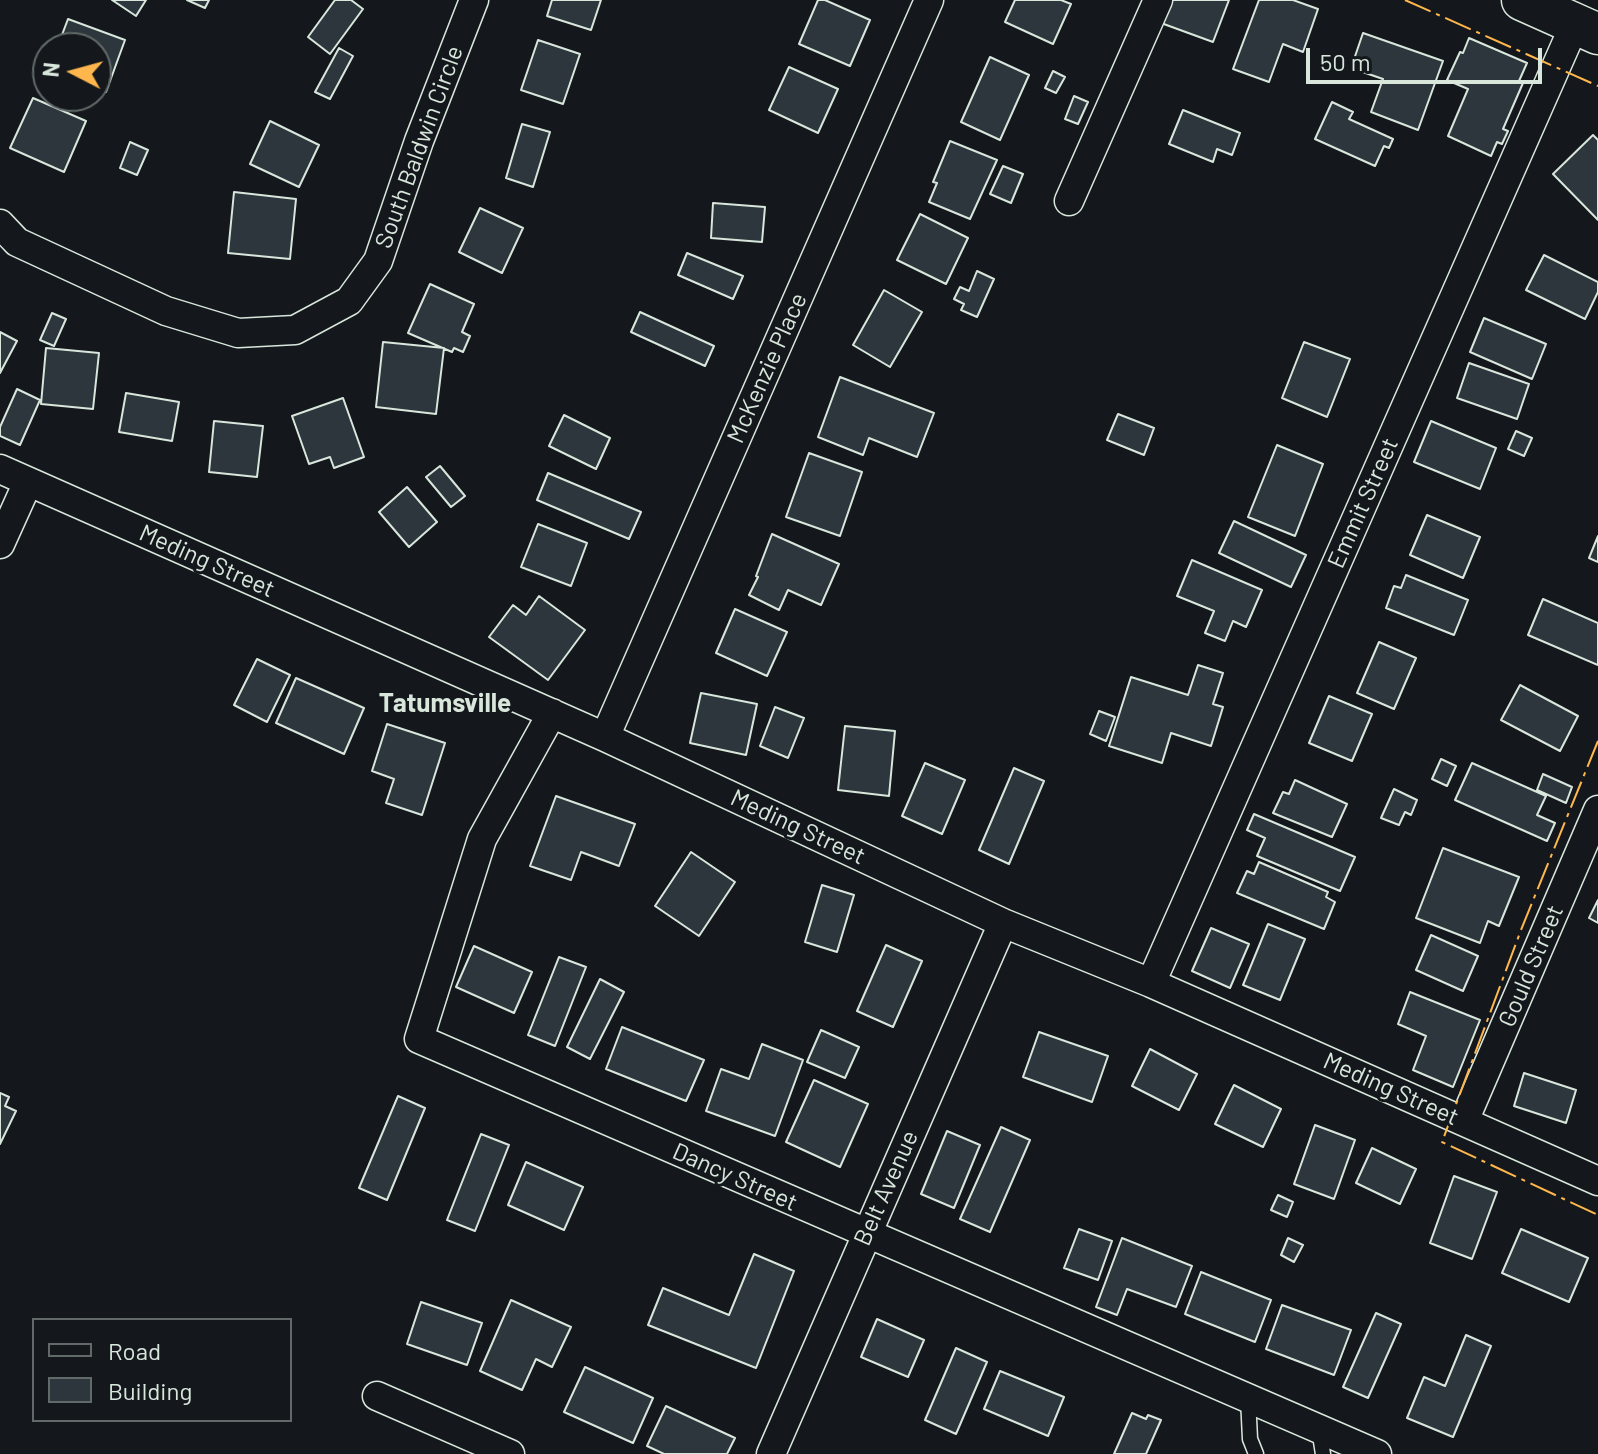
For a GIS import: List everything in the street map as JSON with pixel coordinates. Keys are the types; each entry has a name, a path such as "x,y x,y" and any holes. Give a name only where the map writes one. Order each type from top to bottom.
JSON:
{"main road":[{"path":"1522,0 1586,29"}],"street":[{"name":"South Baldwin Circle","path":"0,224 17,242 181,316 238,333 295,330 349,301 378,261 419,141 474,0"},
{"name":"McKenzie Place","path":"605,737 929,0"},
{"path":"1069,201 1158,0"},
{"name":"Emmit Street","path":"1151,983 1586,29"},
{"name":"Meding Street","path":"0,469 552,713 1003,923 1151,983 1598,1181"},
{"path":"0,544 28,482"},
{"name":"Dancy Street","path":"552,713 482,839 419,1039 1248,1398 1321,1441 1377,1454"},
{"name":"Gould Street","path":"1464,1121 1598,810"},
{"name":"Belt Avenue","path":"771,1454 1003,923"},
{"path":"377,1396 510,1454"}],"lane":[{"path":"1248,1398 1250,1439 1256,1454"}],"building":[{"path":"112,0 146,0 136,16"},
{"path":"187,0 209,0 205,8"},
{"path":"335,0 351,0 363,9 330,54 308,37"},
{"path":"552,0 601,0 591,30 547,16"},
{"path":"818,0 825,0 870,20 850,66 799,44"},
{"path":"1015,0 1061,0 1071,4 1053,44 1005,22"},
{"path":"1170,0 1229,0 1213,42 1161,23"},
{"path":"1259,0 1293,0 1318,9 1303,52 1283,44 1269,82 1233,69"},
{"path":"68,19 103,32 63,32"},
{"path":"1363,33 1443,61 1418,130 1371,112 1383,79 1351,68"},
{"path":"112,35 125,40 112,76"},
{"path":"1469,38 1527,63 1519,81 1523,83 1503,129 1508,131 1502,144 1497,142 1491,156 1448,136 1468,89 1447,80"},
{"path":"538,40 580,54 563,104 521,90"},
{"path":"339,48 353,56 330,99 315,92"},
{"path":"990,57 1029,75 1000,140 961,122"},
{"path":"789,67 838,89 818,133 769,110"},
{"path":"1053,71 1065,77 1056,93 1045,88"},
{"path":"1074,96 1088,102 1078,124 1065,119"},
{"path":"32,100 32,112 65,112 86,121 64,172 10,148"},
{"path":"1332,102 1353,112 1349,119 1393,139 1389,148 1384,146 1375,166 1315,139"},
{"path":"1183,110 1240,133 1232,155 1217,149 1213,162 1169,144"},
{"path":"270,121 319,145 299,187 250,164"},
{"path":"522,124 550,132 533,187 506,178"},
{"path":"1593,135 1598,140 1598,220 1553,174"},
{"path":"950,141 997,160 970,219 929,202 937,183 933,182"},
{"path":"130,142 148,150 137,175 120,168"},
{"path":"1003,166 1023,174 1011,203 990,194"},
{"path":"234,192 296,199 290,259 228,253"},
{"path":"713,203 765,207 762,242 711,238"},
{"path":"480,208 523,228 502,273 459,252"},
{"path":"920,214 968,238 946,284 897,260"},
{"path":"687,253 743,276 733,299 678,275"},
{"path":"1544,255 1598,282 1598,292 1585,319 1526,290"},
{"path":"977,271 994,279 977,317 961,310 964,304 954,299 960,287 969,291"},
{"path":"430,284 474,304 462,332 470,336 463,352 454,348 452,352 408,333"},
{"path":"884,290 922,312 890,367 853,345"},
{"path":"640,312 714,346 705,366 631,332"},
{"path":"52,313 66,319 54,346 40,340"},
{"path":"1484,318 1546,344 1532,379 1470,352"},
{"path":"0,332 17,341 0,373"},
{"path":"383,342 444,348 436,414 376,407"},
{"path":"1304,342 1350,359 1327,417 1282,398"},
{"path":"46,348 99,353 93,409 41,404"},
{"path":"1469,363 1529,384 1517,419 1457,398"},
{"path":"840,377 934,413 917,457 869,438 863,455 818,437"},
{"path":"17,389 40,400 20,445 0,436 0,427"},
{"path":"126,393 179,402 172,441 119,432"},
{"path":"343,398 364,457 334,468 330,457 309,464 292,416"},
{"path":"1118,414 1154,428 1144,455 1107,440"},
{"path":"564,415 610,438 596,469 549,446"},
{"path":"214,421 263,426 257,477 209,472"},
{"path":"1431,421 1496,448 1480,489 1414,462"},
{"path":"1516,431 1532,438 1524,456 1508,449"},
{"path":"1277,445 1323,464 1295,536 1248,517"},
{"path":"809,453 862,472 840,536 786,517"},
{"path":"440,466 465,496 451,507 426,477"},
{"path":"548,473 641,512 629,539 537,500"},
{"path":"407,487 437,522 409,547 379,512"},
{"path":"1427,515 1480,537 1463,578 1410,555"},
{"path":"1234,521 1306,555 1291,587 1219,553"},
{"path":"538,524 587,543 571,586 521,567"},
{"path":"772,534 839,564 821,605 788,590 779,610 749,595"},
{"path":"1598,536 1598,562 1589,558"},
{"path":"1192,560 1262,590 1246,627 1233,621 1225,641 1205,633 1214,611 1177,596"},
{"path":"1406,575 1468,600 1454,635 1386,608 1394,586 1401,588"},
{"path":"539,596 585,630 548,680 489,637 513,605 526,615"},
{"path":"1543,599 1598,623 1598,665 1528,635"},
{"path":"735,609 787,632 767,676 716,653"},
{"path":"1379,642 1416,658 1394,709 1357,693"},
{"path":"257,659 290,675 267,722 234,705"},
{"path":"1198,665 1223,673 1213,704 1223,707 1211,746 1171,733 1162,763 1109,746 1131,677 1188,695"},
{"path":"296,678 364,708 344,754 276,723"},
{"path":"1520,685 1578,716 1560,751 1501,720"},
{"path":"701,693 757,704 746,755 690,743"},
{"path":"1329,696 1372,714 1352,761 1309,743"},
{"path":"775,707 804,718 788,758 760,746"},
{"path":"1099,711 1115,717 1106,741 1090,734"},
{"path":"387,724 445,743 422,815 386,803 394,779 372,771"},
{"path":"845,726 895,731 889,796 838,790"},
{"path":"1441,759 1456,766 1447,786 1432,779"},
{"path":"925,763 965,780 942,834 902,816"},
{"path":"1472,763 1546,796 1537,815 1555,823 1547,841 1455,800"},
{"path":"1014,768 1044,781 1009,864 979,850"},
{"path":"1543,774 1572,787 1566,803 1537,790"},
{"path":"1295,780 1347,804 1332,837 1273,813 1283,792 1289,794"},
{"path":"1394,789 1417,800 1411,815 1405,812 1399,825 1381,818"},
{"path":"556,796 635,824 619,866 581,852 571,880 530,866"},
{"path":"1254,814 1355,857 1340,891 1257,856 1265,838 1247,830"},
{"path":"1443,848 1519,877 1499,926 1488,921 1480,943 1416,918"},
{"path":"691,852 735,882 699,936 655,906"},
{"path":"1259,862 1328,892 1326,897 1335,902 1324,929 1237,893 1247,871 1254,874"},
{"path":"822,885 854,895 837,952 805,942"},
{"path":"1598,900 1598,923 1589,918"},
{"path":"1268,924 1305,939 1280,1000 1243,985"},
{"path":"1211,928 1249,944 1230,988 1192,971"},
{"path":"1431,935 1478,956 1463,991 1416,970"},
{"path":"886,945 922,961 893,1027 857,1011"},
{"path":"474,946 532,972 514,1013 456,987"},
{"path":"559,957 586,967 555,1046 528,1035"},
{"path":"600,979 624,992 590,1059 567,1047"},
{"path":"1410,992 1480,1020 1453,1087 1413,1070 1426,1036 1398,1024"},
{"path":"622,1027 704,1060 686,1101 606,1069"},
{"path":"821,1030 859,1047 845,1078 807,1062"},
{"path":"1039,1032 1108,1056 1092,1102 1023,1077"},
{"path":"762,1044 803,1060 775,1136 706,1111 721,1069 749,1079"},
{"path":"1150,1049 1197,1074 1179,1110 1132,1086"},
{"path":"1524,1073 1576,1090 1566,1123 1514,1106"},
{"path":"814,1080 868,1104 840,1167 786,1142"},
{"path":"1234,1085 1281,1109 1263,1147 1215,1124"},
{"path":"0,1093 9,1097 5,1106 16,1111 0,1144"},
{"path":"398,1096 425,1108 387,1200 359,1188"},
{"path":"1315,1125 1355,1140 1334,1199 1294,1184"},
{"path":"1001,1127 1030,1140 990,1232 960,1219"},
{"path":"947,1131 980,1145 954,1208 921,1194"},
{"path":"481,1134 509,1145 475,1231 447,1220"},
{"path":"1372,1148 1416,1169 1400,1204 1356,1183"},
{"path":"526,1162 583,1187 564,1230 508,1205"},
{"path":"1454,1176 1497,1192 1472,1259 1430,1243"},
{"path":"1278,1195 1293,1202 1287,1217 1271,1210"},
{"path":"1079,1229 1112,1241 1098,1280 1064,1268"},
{"path":"1521,1229 1588,1258 1569,1302 1502,1273"},
{"path":"1122,1238 1192,1266 1176,1307 1127,1289 1117,1315 1096,1307"},
{"path":"1288,1238 1303,1245 1294,1262 1281,1255"},
{"path":"754,1254 794,1271 756,1368 648,1325 663,1288 729,1315"},
{"path":"1201,1272 1271,1300 1255,1342 1185,1314"},
{"path":"511,1300 571,1327 552,1367 536,1359 522,1390 480,1371"},
{"path":"421,1302 482,1323 467,1365 407,1344"},
{"path":"1282,1305 1351,1330 1334,1375 1266,1349"},
{"path":"1376,1313 1401,1324 1368,1398 1343,1387"},
{"path":"877,1319 924,1340 908,1377 861,1357"},
{"path":"1466,1335 1491,1346 1453,1437 1407,1418 1424,1377 1445,1386"},
{"path":"956,1348 987,1362 956,1434 925,1420"},
{"path":"585,1367 653,1398 633,1443 564,1412"},
{"path":"1000,1371 1064,1397 1048,1436 984,1409"},
{"path":"666,1406 735,1438 727,1454 664,1454 647,1446"},
{"path":"1132,1413 1146,1419 1148,1415 1161,1420 1146,1454 1114,1454"}],"power":[{"path":"1405,0 1598,86"},
{"path":"1598,741 1521,930 1442,1142 1598,1215"}],"district":[{"name":"Tatumsville","path":"445,703"}]}
